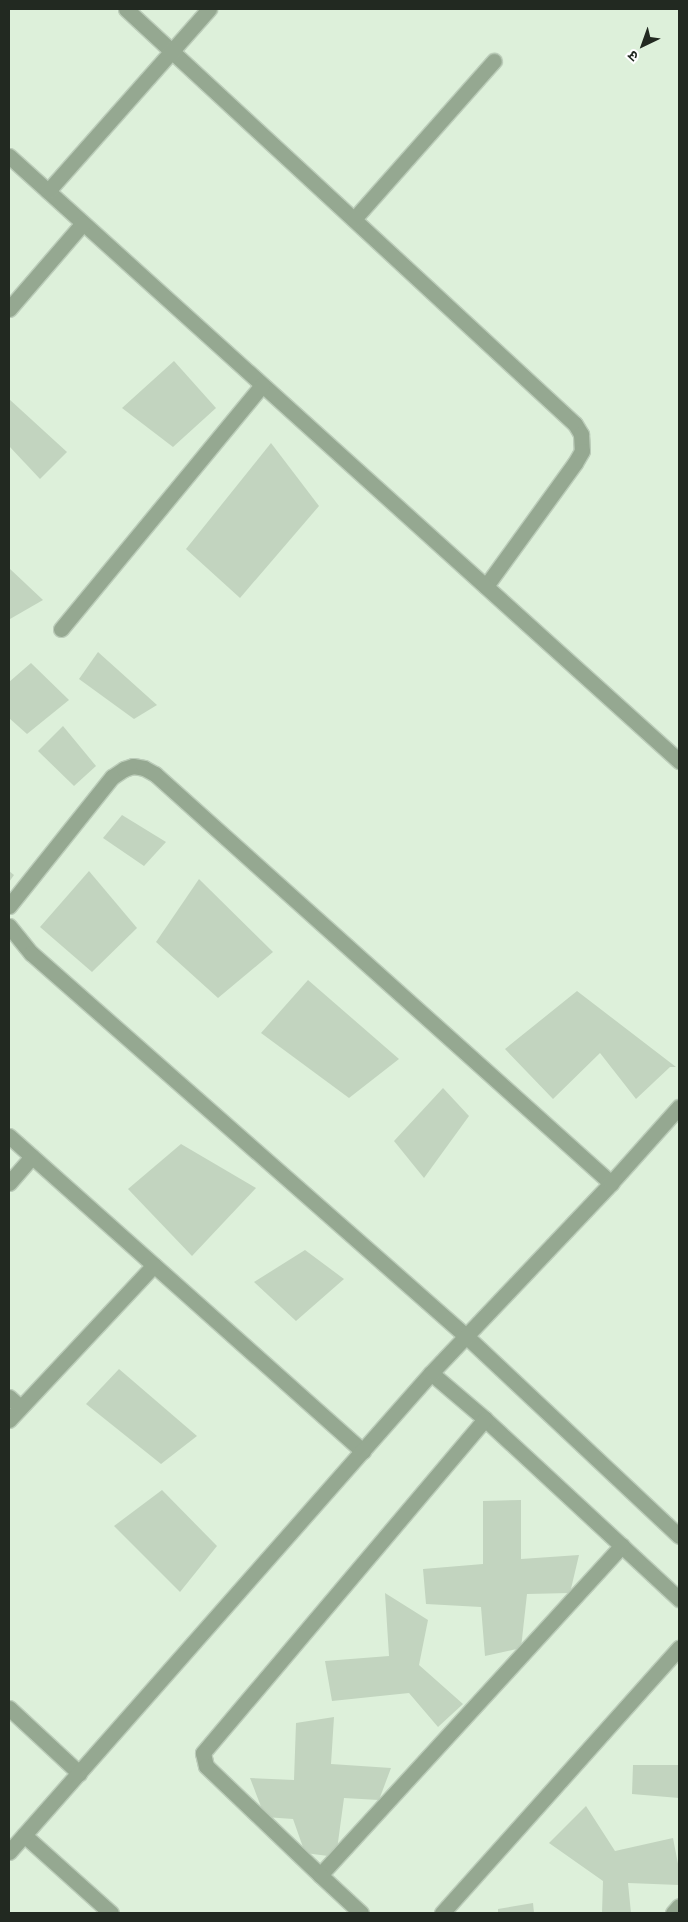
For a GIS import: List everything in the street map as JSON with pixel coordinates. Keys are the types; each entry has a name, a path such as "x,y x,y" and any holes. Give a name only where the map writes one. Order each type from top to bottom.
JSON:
{"street":[{"path":"126,9 575,424 581,434 582,451 486,586"},
{"path":"48,191 209,9"},
{"path":"354,219 494,61"},
{"path":"9,156 679,761"},
{"path":"9,309 83,223"},
{"path":"61,629 262,385"},
{"path":"9,906 112,777 124,769 133,766 144,768 155,774 611,1183"},
{"path":"9,926 31,953 466,1336 679,1536"},
{"path":"9,1852 431,1373 611,1183 679,1107"},
{"path":"9,1136 363,1451"},
{"path":"9,1183 32,1157"},
{"path":"9,1420 154,1265"},
{"path":"431,1373 485,1419 679,1599"},
{"path":"9,1397 20,1407"},
{"path":"361,1913 203,1763 204,1749 485,1419"},
{"path":"320,1875 622,1546"},
{"path":"442,1913 679,1648"},
{"path":"9,1708 79,1774"},
{"path":"24,1835 111,1913"},
{"path":"673,1913 679,1906"}],"building":[{"path":"174,361 216,408 173,447 122,408"},
{"path":"9,399 67,452 40,479 9,446"},
{"path":"271,443 319,506 240,598 186,549"},
{"path":"9,568 43,600 10,619 9,618"},
{"path":"98,652 157,705 134,719 79,679"},
{"path":"31,663 69,700 27,734 9,718 9,682"},
{"path":"63,726 96,766 74,786 38,751"},
{"path":"122,815 166,842 144,866 103,838"},
{"path":"9,871 14,875 9,882"},
{"path":"89,871 137,928 92,972 40,927"},
{"path":"199,879 273,952 218,998 156,942"},
{"path":"308,980 399,1059 349,1098 261,1033"},
{"path":"577,991 676,1067 670,1067 636,1099 600,1053 553,1099 505,1049"},
{"path":"443,1088 469,1116 424,1178 394,1141"},
{"path":"181,1144 256,1188 192,1256 128,1189"},
{"path":"305,1250 344,1279 296,1321 254,1282"},
{"path":"119,1369 197,1436 161,1464 86,1404"},
{"path":"162,1490 217,1546 180,1592 114,1526"},
{"path":"521,1500 521,1559 579,1555 570,1593 527,1594 521,1648 485,1656 481,1607 426,1604 423,1569 483,1564 483,1501"},
{"path":"385,1593 428,1620 419,1665 463,1704 438,1727 409,1693 332,1701 325,1661 389,1656"},
{"path":"334,1717 331,1764 391,1768 379,1800 344,1798 336,1857 305,1853 293,1819 265,1817 250,1778 294,1780 296,1723"},
{"path":"633,1765 679,1765 679,1798 632,1794"},
{"path":"586,1806 615,1851 673,1838 679,1869 679,1885 628,1883 631,1913 602,1913 603,1881 549,1843"},
{"path":"533,1903 534,1913 498,1913 498,1909"}]}
